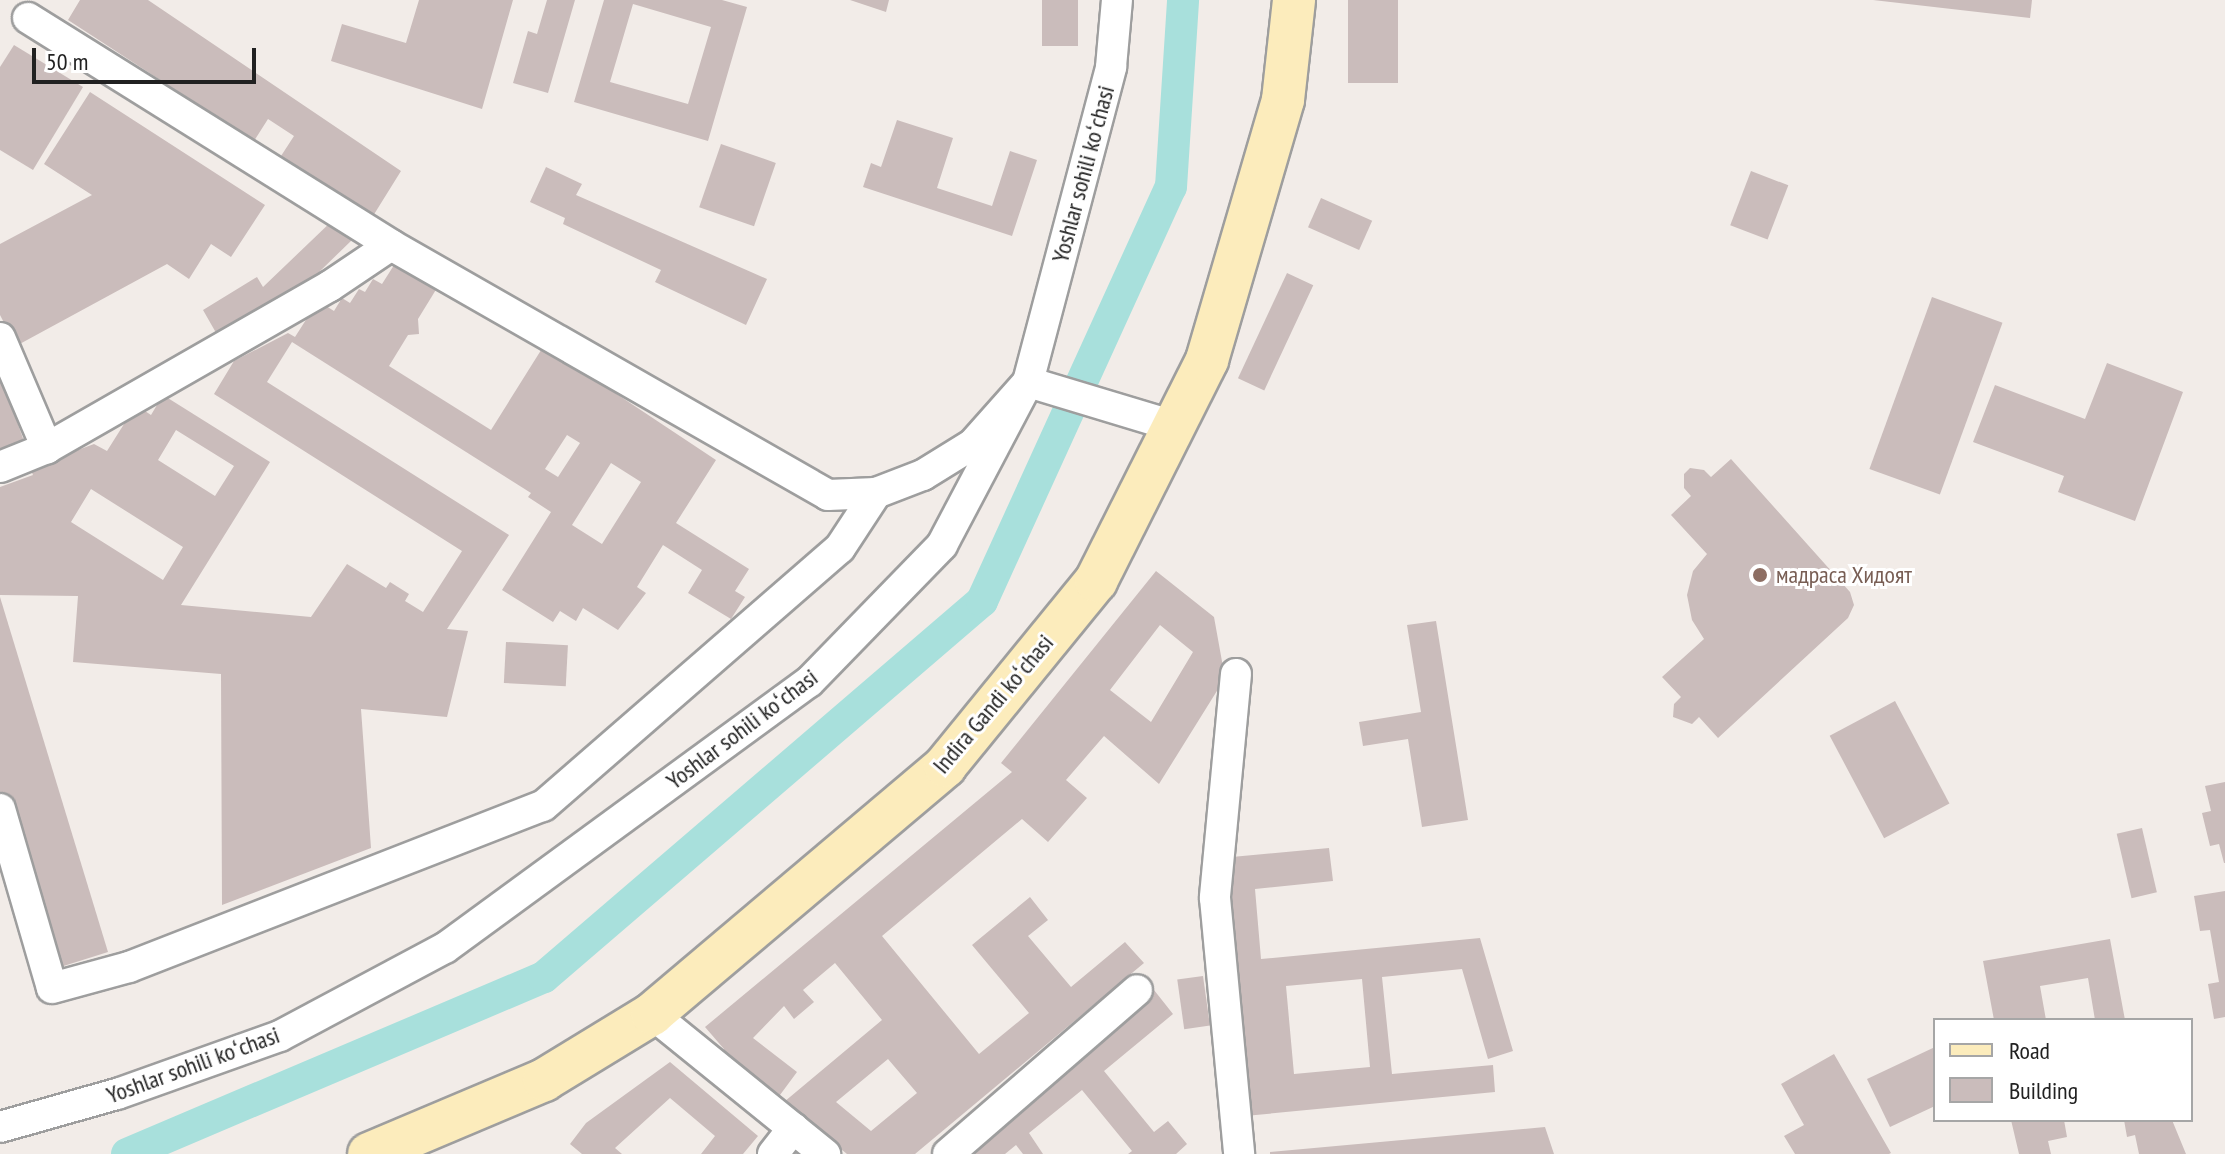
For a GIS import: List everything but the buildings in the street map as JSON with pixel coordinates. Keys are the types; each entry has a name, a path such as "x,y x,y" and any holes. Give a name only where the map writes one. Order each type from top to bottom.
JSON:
{"street":[{"name":"Yoshlar sohili koʻchasi","path":"0,1127 117,1094 280,1036 458,939 809,682 942,545 1028,382 1111,67 1117,0"},
{"name":"Indira Gandi koʻchasi","path":"369,1154 544,1080 652,1014 945,766 1096,581 1207,360 1250,227 1283,100 1294,0"},
{"path":"28,18 391,245 828,495 876,493 923,475 973,444 1028,382 1174,426"},
{"path":"0,467 47,448 330,286 391,245"},
{"path":"0,338 47,448"},
{"path":"0,809 52,988 129,967 543,806 840,548 876,493"},
{"path":"1236,674 1215,898 1239,1154"},
{"path":"948,1154 1137,990"},
{"path":"652,1014 825,1154"},
{"path":"773,1154 793,1128"}],"waterway":[{"path":"127,1154 544,977 982,601 1171,187 1183,0"}],"place":[{"name":"мадраса Хидоят","path":"1760,575"}]}
